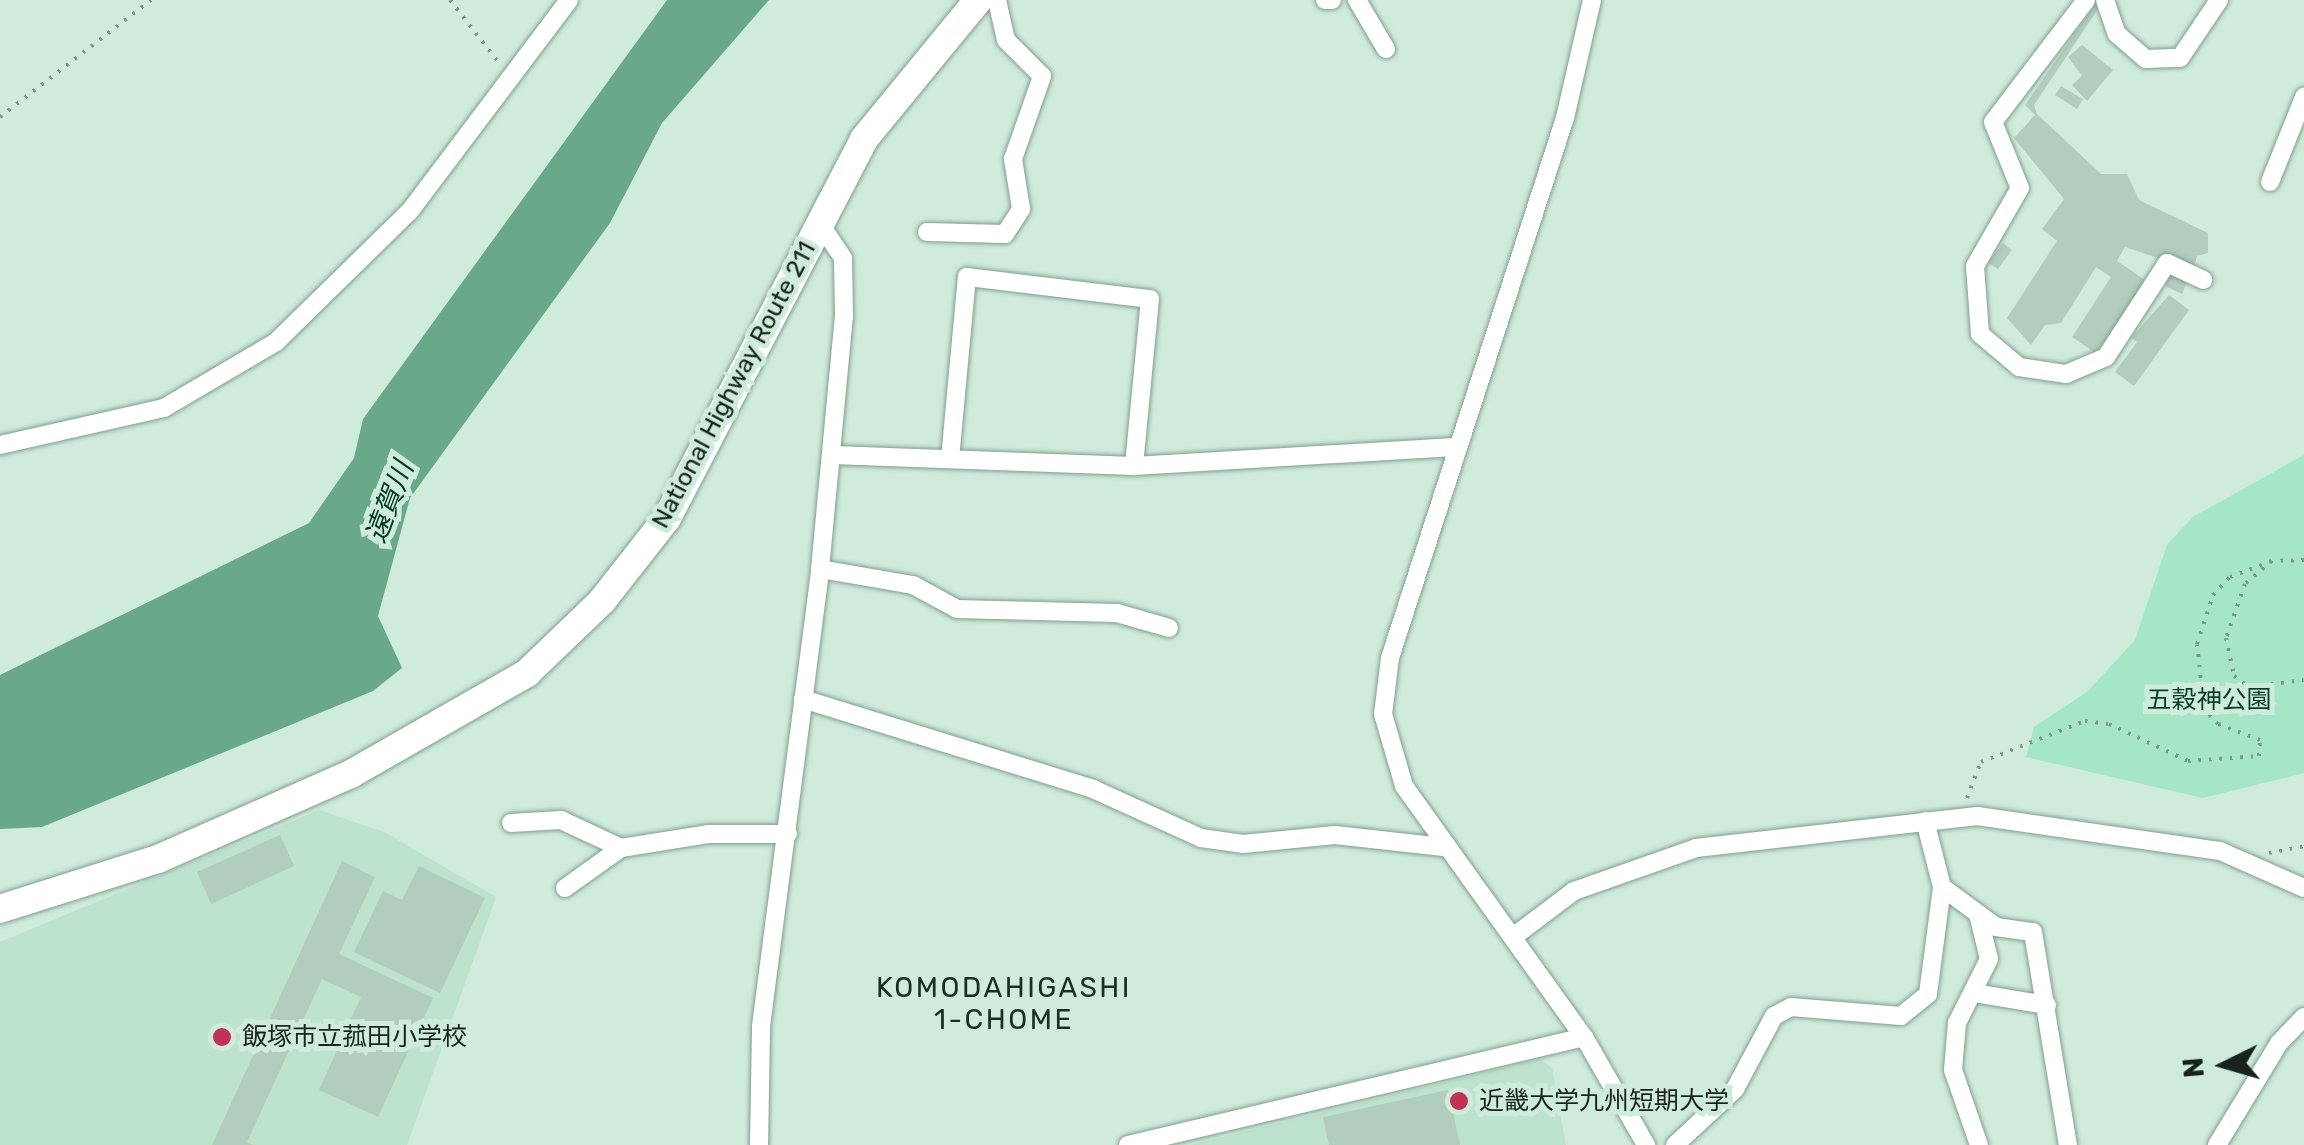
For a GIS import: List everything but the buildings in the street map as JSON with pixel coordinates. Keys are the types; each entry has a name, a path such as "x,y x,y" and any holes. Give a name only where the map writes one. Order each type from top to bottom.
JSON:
{"highway":[{"name":"National Highway Route 211","path":"5,911 158,859 351,774 458,719 527,672 602,601 667,518 891,99 978,0"}],"street":[{"path":"0,445 164,408 241,368 332,292 410,210 570,0"},
{"path":"927,232 1006,234 1021,209 1012,159 1042,76 1006,40 998,0"},
{"path":"1357,0 1386,49"},
{"path":"1592,0 1565,118 1390,658 1384,714 1404,786 1443,847 1513,936 1584,1037 1646,1145"},
{"path":"2086,0 1994,122 2020,188 1975,266 1980,334 2019,367 2066,374 2106,358 2168,263 2203,280"},
{"path":"2106,0 2117,34 2146,60 2180,58 2219,0"},
{"path":"2270,182 2304,96"},
{"path":"759,1145 761,1026 820,569 846,289 843,258 821,226"},
{"path":"950,460 967,277 1150,299 1134,466"},
{"path":"833,455 1134,466 1458,447"},
{"path":"820,569 912,585 957,609 1117,613 1169,628"},
{"path":"803,699 1093,789 1201,838 1243,844 1335,835 1443,847"},
{"path":"1513,936 1574,891 1696,848 1965,818 2026,818 2220,851 2304,888"},
{"path":"511,823 560,820 621,848"},
{"path":"1674,1145 1735,1090 1774,1016 1791,1007 1901,1016 1917,1007 1928,994 1942,886 1925,822"},
{"path":"565,888 621,848 708,834 788,834"},
{"path":"1942,886 1996,928 2033,932 2068,1145"},
{"path":"1978,914 1989,959 1957,1024 1953,1070 1979,1145"},
{"path":"1975,993 2046,1005"},
{"path":"2217,1145 2279,1043 2304,1017"},
{"path":"1128,1145 1584,1037"}],"path":[{"path":"0,117 151,0"},
{"path":"450,0 511,78"},
{"path":"1965,818 1981,762 2084,721 2109,724 2188,761 2259,756 2260,740 2218,724 2204,709 2197,644 2213,595 2230,577 2272,561 2303,558"},
{"path":"2272,561 2236,600 2227,656 2234,676 2250,687 2304,680"}],"shaded area":[{"name":"飯塚市立菰田小学校","path":"319,810 384,832 496,897 407,1145 0,1145 0,942"},
{"name":"近畿大学九州短期大学","path":"1540,1059 1552,1068 1566,1145 1190,1145"}],"green space":[{"name":"五穀神公園","path":"2304,455 2304,773 2203,798 2026,757 2034,727 2087,692 2135,640 2167,545 2193,517"}],"water":[{"name":"遠賀川","path":"667,0 769,0 662,123 610,223 410,498 378,616 402,668 373,691 42,827 0,829 0,675 309,523 354,458 363,419"}],"place":[{"name":"飯塚市立菰田小学校","path":"222,1037"},
{"name":"近畿大学九州短期大学","path":"1459,1101"}],"district":[{"name":"KOMODAHIGASHI 1-CHOME","path":"1004,1004"}]}
